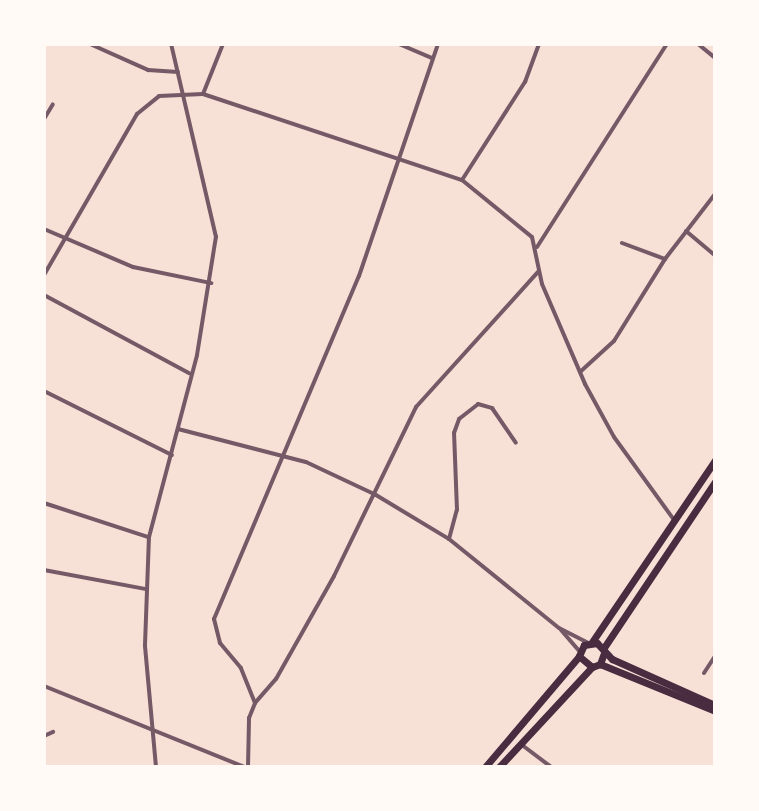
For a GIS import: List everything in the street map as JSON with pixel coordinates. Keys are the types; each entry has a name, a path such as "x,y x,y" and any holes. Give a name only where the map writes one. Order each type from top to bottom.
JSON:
{"main road":[{"path":"485,767 590,642 715,460"},
{"path":"499,767 596,666 715,482"},
{"path":"590,642 715,705"},
{"path":"580,654 596,666 715,711"}],"street":[{"path":"90,44 148,70 178,72"},
{"path":"156,767 145,645 149,537 172,455 211,283 215,218 171,44"},
{"path":"203,94 223,44"},
{"path":"399,44 432,58"},
{"path":"255,703 241,668 213,627 281,455 359,276 395,158 438,44"},
{"path":"462,180 525,82 539,44"},
{"path":"537,247 667,44"},
{"path":"698,44 715,58"},
{"path":"44,275 143,104 184,93 203,94 462,180 522,228 537,247 539,271 580,372 614,437 674,520"},
{"path":"44,119 53,104"},
{"path":"580,372 614,341 665,259 715,194"},
{"path":"44,229 133,267 211,283"},
{"path":"686,231 715,255"},
{"path":"622,243 665,259"},
{"path":"44,686 246,767 249,718 255,703 293,648 376,495 416,407 539,271"},
{"path":"44,295 189,373"},
{"path":"44,391 172,455"},
{"path":"449,539 457,510 454,433 459,419 478,404 492,408 516,443"},
{"path":"177,429 281,455 376,495 449,539 559,628 580,654"},
{"path":"44,503 149,537"},
{"path":"44,570 146,589"},
{"path":"559,628 590,642"},
{"path":"704,673 715,656"},
{"path":"44,736 53,732"},
{"path":"520,744 551,767"}]}
